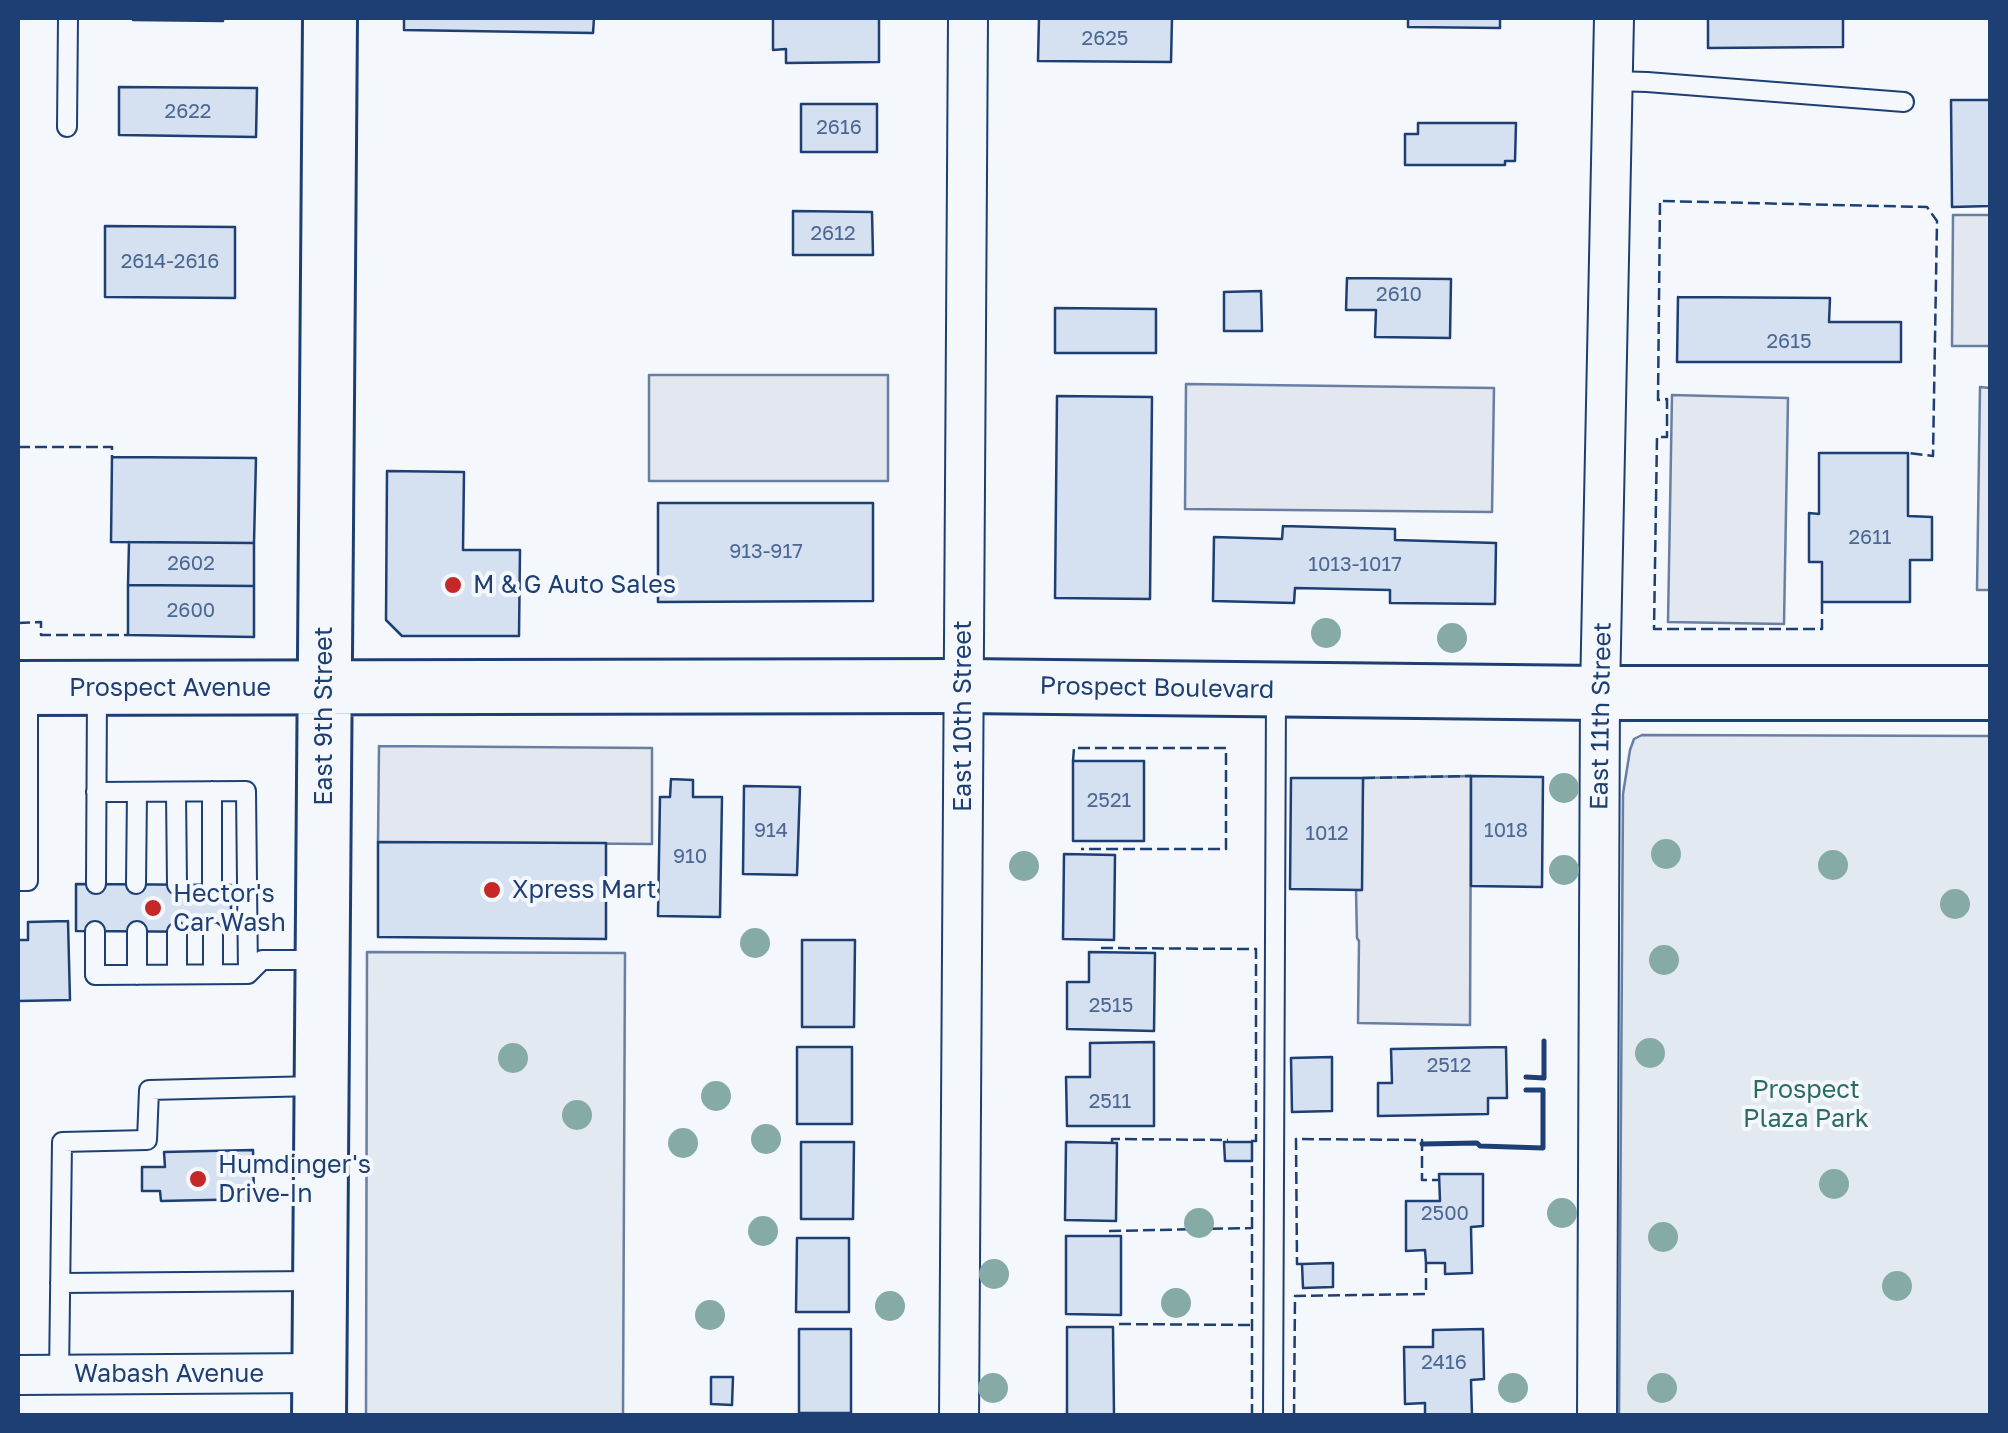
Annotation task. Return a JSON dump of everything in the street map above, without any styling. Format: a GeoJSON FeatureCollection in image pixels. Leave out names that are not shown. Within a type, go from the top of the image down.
{"type":"FeatureCollection","features":[{"type":"Feature","properties":{"kind":"main road","name":"East 9th Street"},"geometry":{"type":"LineString","coordinates":[[319,1394],[330,18]]}},
{"type":"Feature","properties":{"kind":"main road","name":"Prospect Boulevard"},"geometry":{"type":"LineString","coordinates":[[324,688],[963,686],[1990,693]]}},
{"type":"Feature","properties":{"kind":"main road","name":"Prospect Avenue"},"geometry":{"type":"LineString","coordinates":[[23,688],[324,688]]}},
{"type":"Feature","properties":{"kind":"street","name":"East 10th Street"},"geometry":{"type":"LineString","coordinates":[[960,1416],[968,18]]}},
{"type":"Feature","properties":{"kind":"street","name":"East 11th Street"},"geometry":{"type":"LineString","coordinates":[[1597,1416],[1600,693],[1614,18]]}},
{"type":"Feature","properties":{"kind":"street","name":"Wabash Avenue"},"geometry":{"type":"LineString","coordinates":[[18,1375],[319,1394]]}},
{"type":"Feature","properties":{"kind":"lane"},"geometry":{"type":"LineString","coordinates":[[67,127],[68,18]]}},
{"type":"Feature","properties":{"kind":"lane"},"geometry":{"type":"LineString","coordinates":[[1613,81],[1904,102]]}},
{"type":"Feature","properties":{"kind":"lane"},"geometry":{"type":"LineString","coordinates":[[18,881],[28,880],[23,688]]}},
{"type":"Feature","properties":{"kind":"lane"},"geometry":{"type":"LineString","coordinates":[[96,884],[97,688]]}},
{"type":"Feature","properties":{"kind":"lane"},"geometry":{"type":"LineString","coordinates":[[1273,1416],[1276,690]]}},
{"type":"Feature","properties":{"kind":"lane"},"geometry":{"type":"LineString","coordinates":[[212,791],[212,884]]}},
{"type":"Feature","properties":{"kind":"lane"},"geometry":{"type":"LineString","coordinates":[[96,792],[246,791],[248,974]]}},
{"type":"Feature","properties":{"kind":"lane"},"geometry":{"type":"LineString","coordinates":[[136,884],[137,792]]}},
{"type":"Feature","properties":{"kind":"lane"},"geometry":{"type":"LineString","coordinates":[[176,792],[177,885]]}},
{"type":"Feature","properties":{"kind":"lane"},"geometry":{"type":"LineString","coordinates":[[95,931],[95,974],[248,974],[262,960],[322,960]]}},
{"type":"Feature","properties":{"kind":"lane"},"geometry":{"type":"LineString","coordinates":[[137,932],[137,975]]}},
{"type":"Feature","properties":{"kind":"lane"},"geometry":{"type":"LineString","coordinates":[[177,932],[177,974]]}},
{"type":"Feature","properties":{"kind":"lane"},"geometry":{"type":"LineString","coordinates":[[212,932],[213,974]]}},
{"type":"Feature","properties":{"kind":"lane"},"geometry":{"type":"LineString","coordinates":[[59,1375],[62,1142],[147,1140],[149,1090],[321,1086]]}},
{"type":"Feature","properties":{"kind":"lane"},"geometry":{"type":"LineString","coordinates":[[60,1283],[320,1281]]}},
{"type":"Feature","properties":{"kind":"green space","name":"Prospect Plaza Park"},"geometry":{"type":"Polygon","coordinates":[[[1642,735],[1990,736],[1990,1415],[1619,1415],[1623,794],[1630,750],[1634,739],[1642,735]]]}},
{"type":"Feature","properties":{"kind":"green space"},"geometry":{"type":"Polygon","coordinates":[[[367,952],[625,953],[623,1415],[366,1415],[367,952]]]}},
{"type":"Feature","properties":{"kind":"shaded area"},"geometry":{"type":"Polygon","coordinates":[[[1953,215],[1990,215],[1990,346],[1952,346],[1953,215]]]}},
{"type":"Feature","properties":{"kind":"shaded area"},"geometry":{"type":"Polygon","coordinates":[[[649,375],[888,375],[888,481],[649,481],[649,375]]]}},
{"type":"Feature","properties":{"kind":"shaded area"},"geometry":{"type":"Polygon","coordinates":[[[1186,384],[1494,388],[1492,512],[1185,509],[1186,384]]]}},
{"type":"Feature","properties":{"kind":"shaded area"},"geometry":{"type":"Polygon","coordinates":[[[1980,387],[1990,388],[1990,590],[1977,590],[1980,387]]]}},
{"type":"Feature","properties":{"kind":"shaded area"},"geometry":{"type":"Polygon","coordinates":[[[1672,395],[1788,398],[1784,624],[1668,622],[1672,395]]]}},
{"type":"Feature","properties":{"kind":"shaded area"},"geometry":{"type":"Polygon","coordinates":[[[379,746],[652,748],[652,844],[378,842],[379,746]]]}},
{"type":"Feature","properties":{"kind":"shaded area"},"geometry":{"type":"Polygon","coordinates":[[[1471,776],[1470,1025],[1358,1023],[1356,890],[1361,890],[1363,778],[1471,776]]]}},
{"type":"Feature","properties":{"kind":"building"},"geometry":{"type":"Polygon","coordinates":[[[223,18],[223,21],[133,20],[223,18]]]}},
{"type":"Feature","properties":{"kind":"building"},"geometry":{"type":"Polygon","coordinates":[[[404,18],[594,18],[593,33],[404,30],[404,18]]]}},
{"type":"Feature","properties":{"kind":"building"},"geometry":{"type":"Polygon","coordinates":[[[773,18],[879,18],[879,62],[786,63],[786,49],[773,50],[773,18]]]}},
{"type":"Feature","properties":{"kind":"building"},"geometry":{"type":"Polygon","coordinates":[[[1039,18],[1172,18],[1171,62],[1038,61],[1039,18]]]}},
{"type":"Feature","properties":{"kind":"building"},"geometry":{"type":"Polygon","coordinates":[[[1408,18],[1500,18],[1500,28],[1408,27],[1408,18]]]}},
{"type":"Feature","properties":{"kind":"building"},"geometry":{"type":"Polygon","coordinates":[[[1708,18],[1843,18],[1843,47],[1708,48],[1708,18]]]}},
{"type":"Feature","properties":{"kind":"building"},"geometry":{"type":"Polygon","coordinates":[[[119,87],[257,88],[256,137],[119,135],[119,87]]]}},
{"type":"Feature","properties":{"kind":"building"},"geometry":{"type":"Polygon","coordinates":[[[1951,100],[1990,100],[1990,206],[1952,207],[1951,100]]]}},
{"type":"Feature","properties":{"kind":"building"},"geometry":{"type":"Polygon","coordinates":[[[801,104],[877,104],[877,152],[801,152],[801,104]]]}},
{"type":"Feature","properties":{"kind":"building"},"geometry":{"type":"Polygon","coordinates":[[[1418,123],[1516,123],[1515,161],[1505,161],[1505,165],[1405,165],[1405,134],[1418,134],[1418,123]]]}},
{"type":"Feature","properties":{"kind":"building"},"geometry":{"type":"Polygon","coordinates":[[[793,211],[872,212],[873,255],[793,255],[793,211]]]}},
{"type":"Feature","properties":{"kind":"building"},"geometry":{"type":"Polygon","coordinates":[[[105,226],[235,227],[235,298],[105,297],[105,226]]]}},
{"type":"Feature","properties":{"kind":"building"},"geometry":{"type":"Polygon","coordinates":[[[1347,278],[1451,279],[1450,338],[1375,337],[1376,310],[1346,310],[1347,278]]]}},
{"type":"Feature","properties":{"kind":"building"},"geometry":{"type":"Polygon","coordinates":[[[1261,291],[1262,331],[1224,331],[1224,292],[1261,291]]]}},
{"type":"Feature","properties":{"kind":"building"},"geometry":{"type":"Polygon","coordinates":[[[1678,297],[1830,298],[1829,322],[1901,322],[1901,362],[1677,362],[1678,297]]]}},
{"type":"Feature","properties":{"kind":"building"},"geometry":{"type":"Polygon","coordinates":[[[1055,308],[1156,309],[1156,353],[1055,353],[1055,308]]]}},
{"type":"Feature","properties":{"kind":"building"},"geometry":{"type":"Polygon","coordinates":[[[1057,396],[1152,397],[1150,599],[1055,598],[1057,396]]]}},
{"type":"Feature","properties":{"kind":"building"},"geometry":{"type":"Polygon","coordinates":[[[1819,453],[1908,453],[1908,516],[1932,517],[1932,560],[1910,560],[1910,602],[1822,602],[1822,562],[1809,562],[1809,513],[1819,514],[1819,453]]]}},
{"type":"Feature","properties":{"kind":"building"},"geometry":{"type":"Polygon","coordinates":[[[112,457],[256,458],[254,543],[111,542],[112,457]]]}},
{"type":"Feature","properties":{"kind":"building","name":"M & G Auto Sales"},"geometry":{"type":"Polygon","coordinates":[[[387,471],[464,472],[463,550],[520,550],[519,636],[402,636],[386,620],[387,471]]]}},
{"type":"Feature","properties":{"kind":"building"},"geometry":{"type":"Polygon","coordinates":[[[658,503],[873,503],[873,601],[658,602],[658,503]]]}},
{"type":"Feature","properties":{"kind":"building"},"geometry":{"type":"Polygon","coordinates":[[[1283,526],[1395,529],[1395,540],[1496,543],[1495,604],[1390,603],[1390,590],[1295,588],[1294,603],[1213,601],[1214,537],[1282,539],[1283,526]]]}},
{"type":"Feature","properties":{"kind":"building"},"geometry":{"type":"Polygon","coordinates":[[[129,542],[254,543],[254,586],[128,585],[129,542]]]}},
{"type":"Feature","properties":{"kind":"building"},"geometry":{"type":"Polygon","coordinates":[[[128,585],[254,586],[254,637],[128,635],[128,585]]]}},
{"type":"Feature","properties":{"kind":"building"},"geometry":{"type":"Polygon","coordinates":[[[1073,761],[1144,761],[1144,841],[1073,841],[1073,761]]]}},
{"type":"Feature","properties":{"kind":"building"},"geometry":{"type":"Polygon","coordinates":[[[1471,776],[1543,777],[1542,887],[1471,886],[1471,776]]]}},
{"type":"Feature","properties":{"kind":"building"},"geometry":{"type":"Polygon","coordinates":[[[1291,778],[1363,778],[1362,890],[1290,889],[1291,778]]]}},
{"type":"Feature","properties":{"kind":"building"},"geometry":{"type":"Polygon","coordinates":[[[671,779],[693,780],[693,797],[722,797],[720,917],[658,916],[660,797],[670,797],[671,779]]]}},
{"type":"Feature","properties":{"kind":"building"},"geometry":{"type":"Polygon","coordinates":[[[744,786],[800,787],[797,875],[743,874],[744,786]]]}},
{"type":"Feature","properties":{"kind":"building","name":"Xpress Mart"},"geometry":{"type":"Polygon","coordinates":[[[378,842],[606,843],[606,939],[378,937],[378,842]]]}},
{"type":"Feature","properties":{"kind":"building"},"geometry":{"type":"Polygon","coordinates":[[[1064,854],[1115,855],[1114,940],[1063,939],[1064,854]]]}},
{"type":"Feature","properties":{"kind":"building","name":"Hector's Car Wash"},"geometry":{"type":"Polygon","coordinates":[[[76,884],[231,885],[231,932],[76,931],[76,884]]]}},
{"type":"Feature","properties":{"kind":"building"},"geometry":{"type":"Polygon","coordinates":[[[68,921],[70,1000],[18,1001],[18,940],[28,940],[28,922],[68,921]]]}},
{"type":"Feature","properties":{"kind":"building"},"geometry":{"type":"Polygon","coordinates":[[[802,940],[855,940],[854,1027],[802,1027],[802,940]]]}},
{"type":"Feature","properties":{"kind":"building"},"geometry":{"type":"Polygon","coordinates":[[[1089,952],[1155,953],[1154,1031],[1067,1029],[1067,982],[1089,982],[1089,952]]]}},
{"type":"Feature","properties":{"kind":"building"},"geometry":{"type":"Polygon","coordinates":[[[1154,1042],[1154,1126],[1067,1126],[1066,1077],[1090,1077],[1090,1043],[1154,1042]]]}},
{"type":"Feature","properties":{"kind":"building"},"geometry":{"type":"Polygon","coordinates":[[[797,1047],[852,1047],[852,1124],[797,1124],[797,1047]]]}},
{"type":"Feature","properties":{"kind":"building"},"geometry":{"type":"Polygon","coordinates":[[[1506,1047],[1507,1098],[1488,1098],[1488,1114],[1378,1116],[1378,1083],[1392,1083],[1391,1049],[1506,1047]]]}},
{"type":"Feature","properties":{"kind":"building"},"geometry":{"type":"Polygon","coordinates":[[[1332,1057],[1332,1111],[1292,1112],[1291,1058],[1332,1057]]]}},
{"type":"Feature","properties":{"kind":"building"},"geometry":{"type":"Polygon","coordinates":[[[801,1142],[854,1142],[853,1219],[801,1219],[801,1142]]]}},
{"type":"Feature","properties":{"kind":"building"},"geometry":{"type":"Polygon","coordinates":[[[1066,1142],[1117,1143],[1116,1221],[1065,1220],[1066,1142]]]}},
{"type":"Feature","properties":{"kind":"building"},"geometry":{"type":"Polygon","coordinates":[[[1224,1142],[1252,1142],[1252,1161],[1225,1161],[1224,1142]]]}},
{"type":"Feature","properties":{"kind":"building","name":"Humdinger's Drive-In"},"geometry":{"type":"Polygon","coordinates":[[[253,1150],[254,1199],[161,1201],[160,1191],[142,1191],[142,1167],[165,1167],[164,1152],[253,1150]]]}},
{"type":"Feature","properties":{"kind":"building"},"geometry":{"type":"Polygon","coordinates":[[[1439,1174],[1483,1174],[1483,1226],[1471,1227],[1472,1273],[1445,1274],[1445,1263],[1426,1263],[1425,1250],[1406,1251],[1406,1201],[1440,1201],[1439,1174]]]}},
{"type":"Feature","properties":{"kind":"building"},"geometry":{"type":"Polygon","coordinates":[[[1066,1236],[1121,1236],[1121,1315],[1066,1314],[1066,1236]]]}},
{"type":"Feature","properties":{"kind":"building"},"geometry":{"type":"Polygon","coordinates":[[[797,1238],[849,1238],[849,1312],[796,1312],[797,1238]]]}},
{"type":"Feature","properties":{"kind":"building"},"geometry":{"type":"Polygon","coordinates":[[[1333,1263],[1333,1287],[1303,1288],[1302,1264],[1333,1263]]]}},
{"type":"Feature","properties":{"kind":"building"},"geometry":{"type":"Polygon","coordinates":[[[1067,1327],[1113,1327],[1114,1415],[1067,1415],[1067,1327]]]}},
{"type":"Feature","properties":{"kind":"building"},"geometry":{"type":"Polygon","coordinates":[[[799,1329],[851,1329],[851,1413],[799,1413],[799,1329]]]}},
{"type":"Feature","properties":{"kind":"building"},"geometry":{"type":"Polygon","coordinates":[[[1483,1329],[1484,1379],[1471,1380],[1472,1416],[1425,1415],[1425,1403],[1405,1404],[1404,1347],[1433,1347],[1433,1330],[1483,1329]]]}},
{"type":"Feature","properties":{"kind":"building"},"geometry":{"type":"Polygon","coordinates":[[[711,1377],[733,1377],[732,1405],[711,1404],[711,1377]]]}},
{"type":"Feature","properties":{"kind":"fence"},"geometry":{"type":"LineString","coordinates":[[1822,602],[1822,629],[1654,629],[1657,437],[1667,437],[1667,399],[1658,400],[1660,201],[1927,207],[1937,221],[1933,456],[1908,453]]}},
{"type":"Feature","properties":{"kind":"fence"},"geometry":{"type":"LineString","coordinates":[[18,447],[112,447],[112,457]]}},
{"type":"Feature","properties":{"kind":"fence"},"geometry":{"type":"LineString","coordinates":[[18,623],[41,622],[41,635],[128,635]]}},
{"type":"Feature","properties":{"kind":"fence"},"geometry":{"type":"LineString","coordinates":[[1073,761],[1074,748],[1226,748],[1226,849],[1081,849]]}},
{"type":"Feature","properties":{"kind":"fence"},"geometry":{"type":"LineString","coordinates":[[1363,778],[1471,776]]}},
{"type":"Feature","properties":{"kind":"fence"},"geometry":{"type":"LineString","coordinates":[[1101,948],[1256,949],[1256,1141],[1248,1141]]}},
{"type":"Feature","properties":{"kind":"fence"},"geometry":{"type":"LineString","coordinates":[[1112,1143],[1112,1139],[1228,1140]]}},
{"type":"Feature","properties":{"kind":"fence"},"geometry":{"type":"LineString","coordinates":[[1302,1264],[1297,1264],[1296,1139],[1422,1140],[1422,1180],[1439,1180]]}},
{"type":"Feature","properties":{"kind":"fence"},"geometry":{"type":"LineString","coordinates":[[1252,1161],[1252,1416]]}},
{"type":"Feature","properties":{"kind":"fence"},"geometry":{"type":"LineString","coordinates":[[1109,1231],[1252,1228]]}},
{"type":"Feature","properties":{"kind":"fence"},"geometry":{"type":"LineString","coordinates":[[1294,1416],[1295,1296],[1426,1294],[1426,1263]]}},
{"type":"Feature","properties":{"kind":"fence"},"geometry":{"type":"LineString","coordinates":[[1119,1324],[1251,1325]]}},
{"type":"Feature","properties":{"kind":"wall"},"geometry":{"type":"LineString","coordinates":[[1526,1077],[1544,1078],[1544,1041]]}},
{"type":"Feature","properties":{"kind":"wall"},"geometry":{"type":"LineString","coordinates":[[1422,1144],[1543,1148],[1543,1090],[1526,1090]]}},
{"type":"Feature","properties":{"kind":"place","name":"M & G Auto Sales"},"geometry":{"type":"Point","coordinates":[453,585]}},
{"type":"Feature","properties":{"kind":"place","name":"Xpress Mart"},"geometry":{"type":"Point","coordinates":[492,890]}},
{"type":"Feature","properties":{"kind":"place","name":"Hector's Car Wash"},"geometry":{"type":"Point","coordinates":[153,908]}},
{"type":"Feature","properties":{"kind":"place","name":"Humdinger's Drive-In"},"geometry":{"type":"Point","coordinates":[198,1179]}}]}
